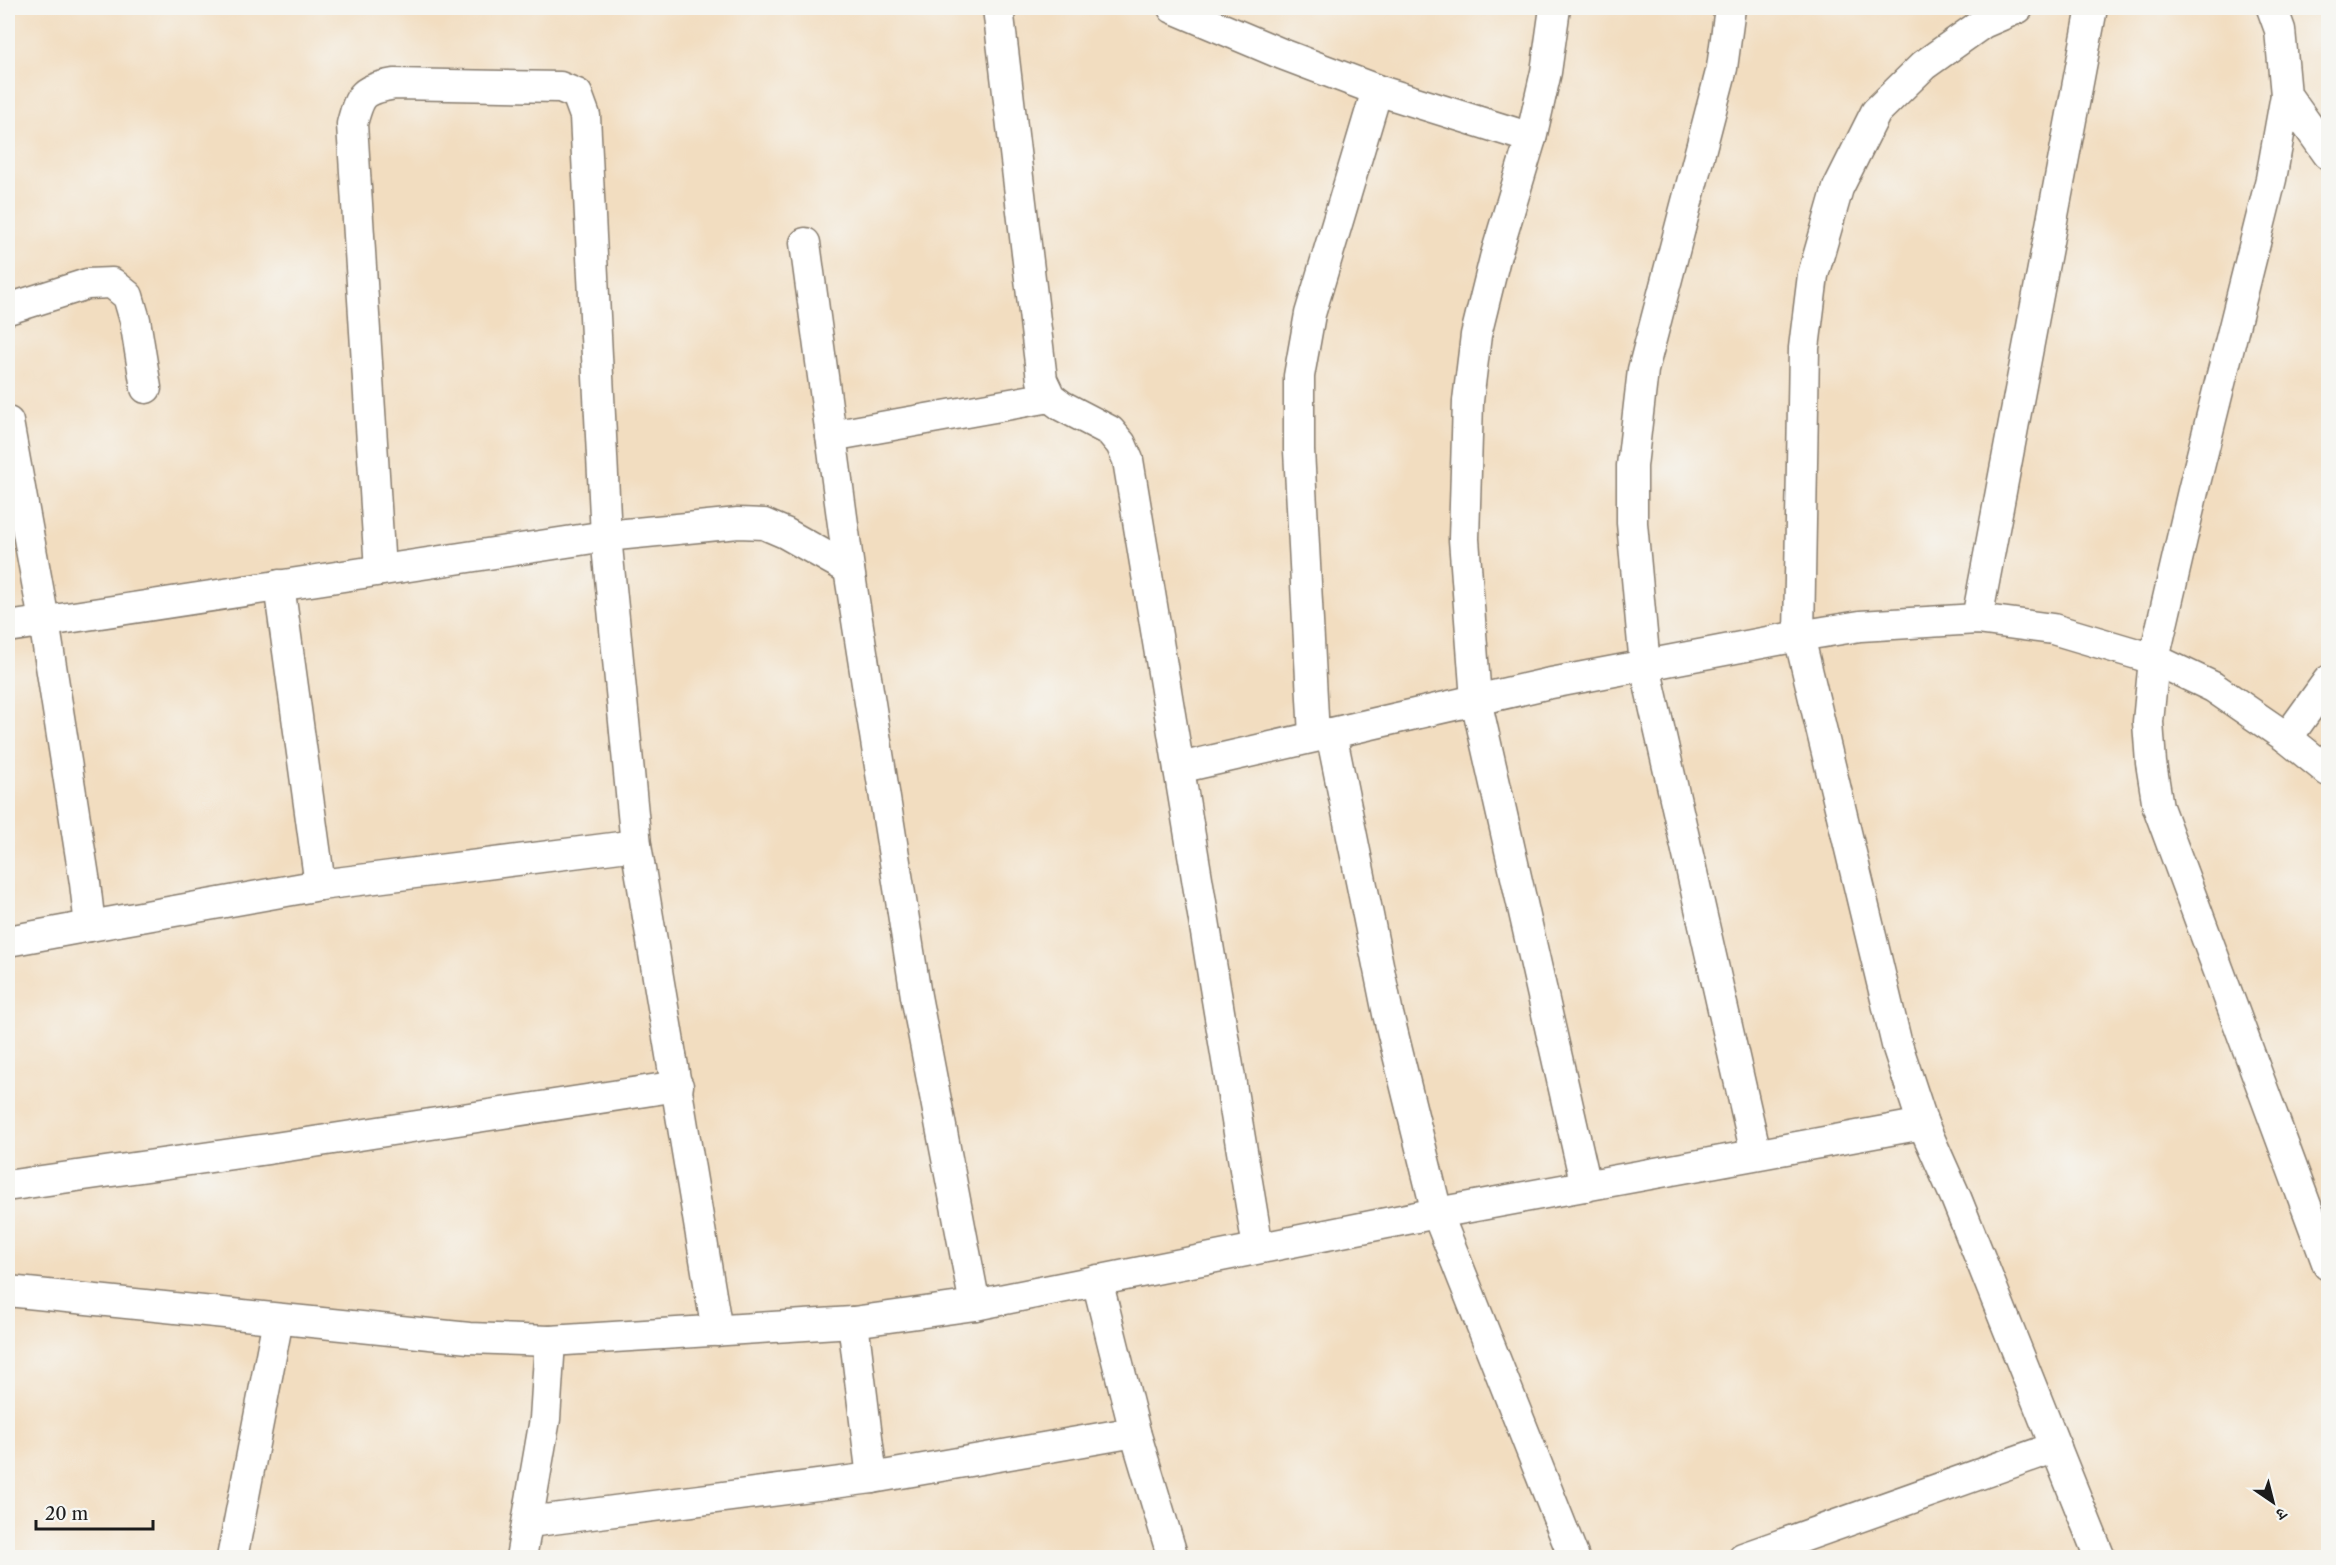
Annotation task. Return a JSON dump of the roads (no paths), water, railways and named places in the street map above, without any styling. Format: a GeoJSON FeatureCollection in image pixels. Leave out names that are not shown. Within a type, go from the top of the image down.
{"type":"FeatureCollection","features":[{"type":"Feature","properties":{"kind":"street"},"geometry":{"type":"LineString","coordinates":[[998,8],[1041,380],[1050,397],[1074,413],[1110,431],[1121,444],[1128,460],[1258,1248]]}},
{"type":"Feature","properties":{"kind":"street"},"geometry":{"type":"LineString","coordinates":[[1173,8],[1282,54],[1377,90],[1531,138]]}},
{"type":"Feature","properties":{"kind":"street"},"geometry":{"type":"LineString","coordinates":[[1555,8],[1546,72],[1531,138],[1489,280],[1476,335],[1467,400],[1464,539],[1476,700],[1586,1185]]}},
{"type":"Feature","properties":{"kind":"street"},"geometry":{"type":"LineString","coordinates":[[1730,8],[1722,68],[1643,370],[1635,422],[1632,524],[1645,666],[1756,1154]]}},
{"type":"Feature","properties":{"kind":"street"},"geometry":{"type":"LineString","coordinates":[[2018,8],[1983,23],[1924,65],[1876,112],[1838,188],[1813,275],[1803,348],[1799,636],[1897,1045],[1923,1124],[1956,1198],[2100,1557]]}},
{"type":"Feature","properties":{"kind":"street"},"geometry":{"type":"LineString","coordinates":[[1977,619],[2092,8]]}},
{"type":"Feature","properties":{"kind":"street"},"geometry":{"type":"LineString","coordinates":[[2272,8],[2280,30],[2286,95],[2271,180],[2154,659],[2148,722],[2151,763],[2158,807],[2328,1265]]}},
{"type":"Feature","properties":{"kind":"street"},"geometry":{"type":"LineString","coordinates":[[380,570],[352,124],[358,100],[372,88],[394,84],[560,87],[577,94],[585,116],[606,536],[636,845],[678,1086],[717,1331]]}},
{"type":"Feature","properties":{"kind":"street"},"geometry":{"type":"LineString","coordinates":[[1377,90],[1310,314],[1299,376],[1299,450],[1323,734],[1437,1213],[1574,1557]]}},
{"type":"Feature","properties":{"kind":"street"},"geometry":{"type":"LineString","coordinates":[[2286,95],[2328,154]]}},
{"type":"Feature","properties":{"kind":"street"},"geometry":{"type":"LineString","coordinates":[[805,243],[849,569],[916,996],[975,1305]]}},
{"type":"Feature","properties":{"kind":"street"},"geometry":{"type":"LineString","coordinates":[[8,309],[87,284],[111,283],[128,296],[135,320],[146,388]]}},
{"type":"Feature","properties":{"kind":"street"},"geometry":{"type":"LineString","coordinates":[[831,436],[1050,397]]}},
{"type":"Feature","properties":{"kind":"street"},"geometry":{"type":"LineString","coordinates":[[8,422],[44,621],[90,926]]}},
{"type":"Feature","properties":{"kind":"street"},"geometry":{"type":"LineString","coordinates":[[8,627],[606,536],[738,523],[764,524],[785,533],[849,569]]}},
{"type":"Feature","properties":{"kind":"street"},"geometry":{"type":"LineString","coordinates":[[279,585],[320,885]]}},
{"type":"Feature","properties":{"kind":"street"},"geometry":{"type":"LineString","coordinates":[[1179,768],[1476,700],[1799,636],[1860,626],[1977,619],[2053,629],[2154,659],[2213,687],[2287,738],[2328,771]]}},
{"type":"Feature","properties":{"kind":"street"},"geometry":{"type":"LineString","coordinates":[[2287,738],[2328,681]]}},
{"type":"Feature","properties":{"kind":"street"},"geometry":{"type":"LineString","coordinates":[[8,940],[320,885],[636,845]]}},
{"type":"Feature","properties":{"kind":"street"},"geometry":{"type":"LineString","coordinates":[[13,1185],[268,1149],[678,1086]]}},
{"type":"Feature","properties":{"kind":"street"},"geometry":{"type":"LineString","coordinates":[[8,1291],[469,1338],[550,1341],[853,1322],[975,1305],[1437,1213],[1923,1124]]}},
{"type":"Feature","properties":{"kind":"street"},"geometry":{"type":"LineString","coordinates":[[1097,1280],[1135,1432],[1173,1557]]}},
{"type":"Feature","properties":{"kind":"street"},"geometry":{"type":"LineString","coordinates":[[232,1557],[278,1319]]}},
{"type":"Feature","properties":{"kind":"street"},"geometry":{"type":"LineString","coordinates":[[853,1322],[872,1478]]}},
{"type":"Feature","properties":{"kind":"street"},"geometry":{"type":"LineString","coordinates":[[521,1557],[529,1522],[545,1419],[550,1341]]}},
{"type":"Feature","properties":{"kind":"street"},"geometry":{"type":"LineString","coordinates":[[529,1522],[872,1478],[1135,1432]]}},
{"type":"Feature","properties":{"kind":"street"},"geometry":{"type":"LineString","coordinates":[[1743,1557],[2056,1447]]}}]}
